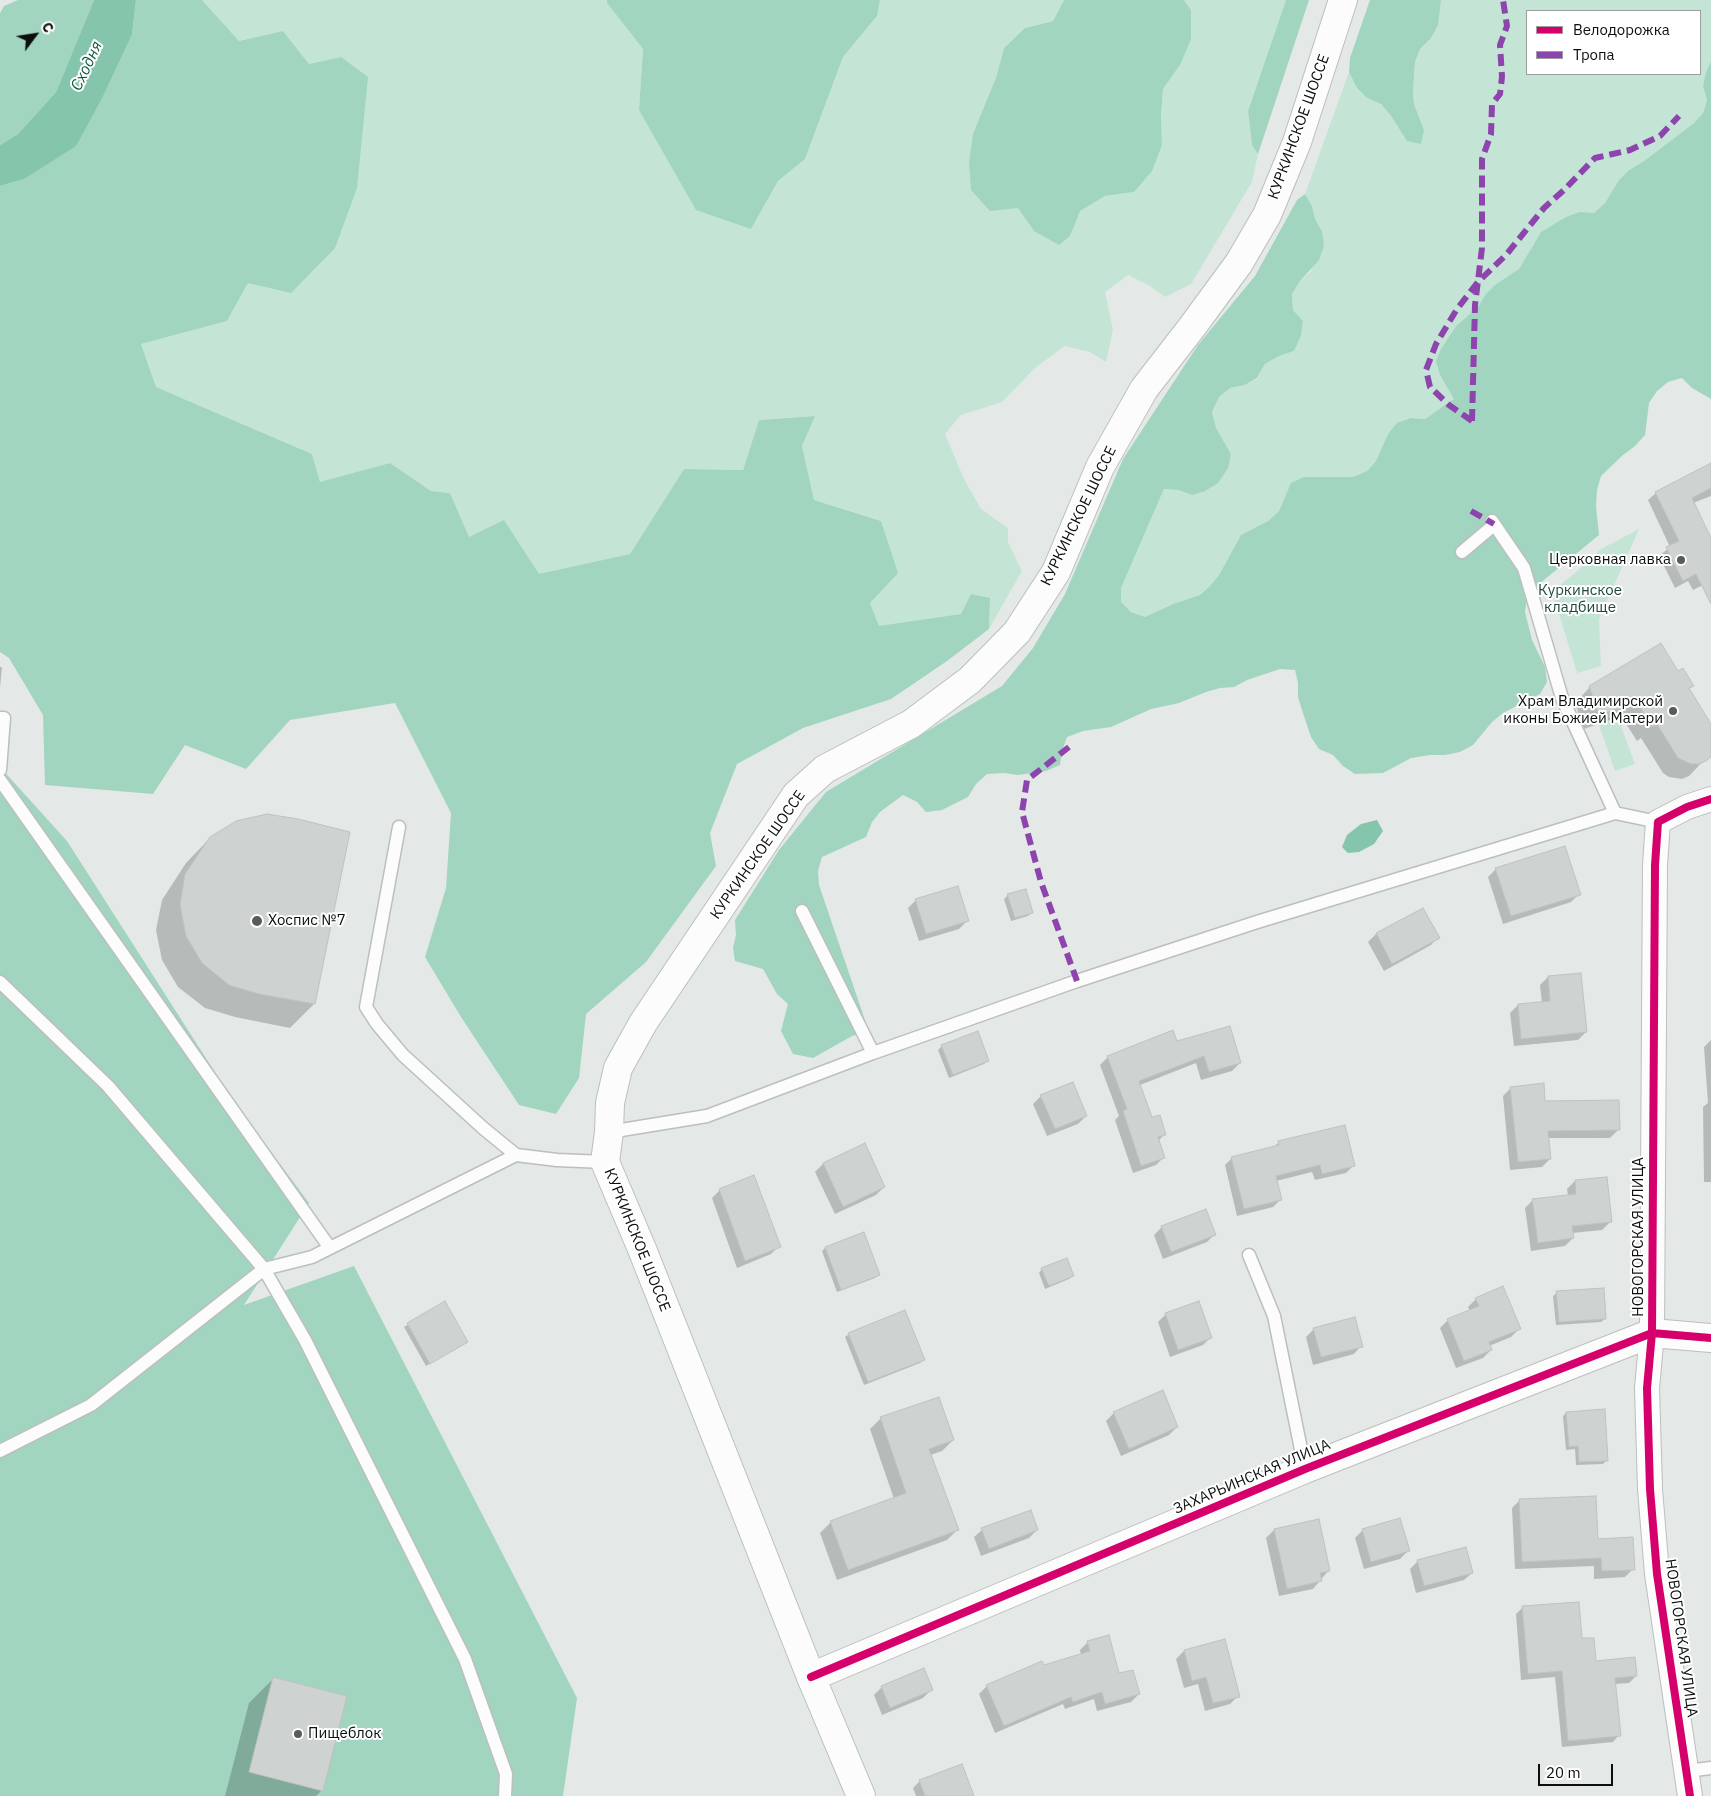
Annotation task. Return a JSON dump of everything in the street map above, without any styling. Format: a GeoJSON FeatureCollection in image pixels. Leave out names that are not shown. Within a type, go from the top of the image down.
{"type":"FeatureCollection","features":[{"type":"Feature","properties":{"kind":"main road","name":"КУРКИНСКОЕ ШОССЕ"},"geometry":{"type":"LineString","coordinates":[[861,1796],[811,1677],[642,1248],[605,1162],[610,1103],[618,1068],[639,1030],[796,796],[825,769],[911,724],[970,680],[1017,632],[1056,572],[1100,467],[1144,389],[1239,263],[1268,215],[1297,142],[1343,0]]}},
{"type":"Feature","properties":{"kind":"main road","name":"ЗАХАРЬИНСКАЯ УЛИЦА"},"geometry":{"type":"LineString","coordinates":[[811,1677],[1305,1469],[1652,1332],[1711,1338]]}},
{"type":"Feature","properties":{"kind":"street"},"geometry":{"type":"LineString","coordinates":[[1658,822],[1688,807],[1711,799]]}},
{"type":"Feature","properties":{"kind":"street","name":"НОВОГОРСКАЯ УЛИЦА"},"geometry":{"type":"LineString","coordinates":[[1658,822],[1655,865],[1652,1332],[1647,1388],[1650,1489],[1657,1574],[1690,1796]]}},
{"type":"Feature","properties":{"kind":"lane"},"geometry":{"type":"LineString","coordinates":[[1462,552],[1493,523],[1524,568],[1562,698],[1615,813]]}},
{"type":"Feature","properties":{"kind":"lane"},"geometry":{"type":"LineString","coordinates":[[0,718],[4,718],[0,770]]}},
{"type":"Feature","properties":{"kind":"lane"},"geometry":{"type":"LineString","coordinates":[[0,780],[330,1248]]}},
{"type":"Feature","properties":{"kind":"lane"},"geometry":{"type":"LineString","coordinates":[[609,1132],[707,1116],[873,1053],[1078,981],[1238,928],[1615,813],[1658,822]]}},
{"type":"Feature","properties":{"kind":"lane"},"geometry":{"type":"LineString","coordinates":[[399,827],[366,1007],[403,1056],[516,1155],[557,1160],[605,1162]]}},
{"type":"Feature","properties":{"kind":"lane"},"geometry":{"type":"LineString","coordinates":[[802,911],[873,1053]]}},
{"type":"Feature","properties":{"kind":"lane"},"geometry":{"type":"LineString","coordinates":[[0,982],[108,1086],[264,1269],[305,1340],[465,1660],[506,1774],[505,1796]]}},
{"type":"Feature","properties":{"kind":"lane"},"geometry":{"type":"LineString","coordinates":[[0,1451],[92,1404],[264,1269],[312,1257],[516,1155]]}},
{"type":"Feature","properties":{"kind":"lane"},"geometry":{"type":"LineString","coordinates":[[1249,1255],[1274,1316],[1305,1469]]}},
{"type":"Feature","properties":{"kind":"lane"},"geometry":{"type":"LineString","coordinates":[[1687,1771],[1711,1768]]}},
{"type":"Feature","properties":{"kind":"green space"},"geometry":{"type":"Polygon","coordinates":[[[202,0],[607,0],[607,3],[643,49],[639,110],[751,229],[778,181],[805,159],[843,57],[877,16],[880,0],[1064,0],[1053,21],[1025,28],[1004,48],[996,78],[1018,207],[1034,231],[1070,236],[1079,211],[1105,196],[1134,192],[1162,145],[1161,116],[1163,89],[1180,65],[1191,10],[1184,0],[1286,0],[1248,111],[1252,145],[1258,154],[1252,182],[1191,284],[1165,297],[1150,286],[1128,275],[1105,292],[1113,330],[1106,362],[1090,352],[1065,346],[1035,368],[1002,402],[961,415],[945,434],[964,479],[981,509],[1008,528],[1008,542],[1022,571],[989,629],[990,598],[961,614],[879,627],[870,603],[881,521],[814,500],[802,446],[814,416],[759,420],[743,470],[684,469],[630,554],[539,575],[504,521],[469,537],[450,493],[431,491],[390,463],[320,483],[312,454],[156,387],[141,344],[227,321],[248,283],[341,57],[309,64],[283,31],[239,41],[202,0]]]}},
{"type":"Feature","properties":{"kind":"green space"},"geometry":{"type":"Polygon","coordinates":[[[1441,0],[1711,0],[1711,61],[1703,86],[1707,100],[1703,113],[1694,123],[1629,170],[1619,180],[1605,203],[1594,213],[1533,244],[1519,269],[1485,295],[1478,307],[1457,325],[1440,375],[1455,399],[1425,419],[1411,418],[1388,434],[1376,461],[1367,471],[1353,477],[1304,477],[1292,483],[1279,511],[1268,521],[1241,535],[1219,575],[1200,595],[1173,604],[1145,617],[1131,612],[1120,602],[1121,588],[1164,489],[1178,490],[1192,495],[1231,454],[1216,428],[1212,412],[1219,396],[1230,388],[1245,385],[1257,379],[1265,364],[1279,356],[1294,351],[1301,336],[1303,321],[1293,310],[1292,294],[1300,281],[1311,271],[1322,231],[1305,194],[1349,72],[1357,88],[1367,98],[1381,104],[1399,129],[1424,130],[1414,104],[1413,91],[1415,62],[1420,49],[1431,38],[1441,0]]]}},
{"type":"Feature","properties":{"kind":"green space","name":"Куркинское кладбище"},"geometry":{"type":"Polygon","coordinates":[[[1639,529],[1599,619],[1601,666],[1577,673],[1552,591],[1601,549],[1639,529]]]}},
{"type":"Feature","properties":{"kind":"green space"},"geometry":{"type":"Polygon","coordinates":[[[1617,715],[1635,764],[1615,771],[1598,722],[1617,715]]]}},
{"type":"Feature","properties":{"kind":"shaded area"},"geometry":{"type":"Polygon","coordinates":[[[18,0],[94,0],[56,92],[18,134],[0,145],[0,13],[4,6],[18,0]]]}},
{"type":"Feature","properties":{"kind":"shaded area"},"geometry":{"type":"Polygon","coordinates":[[[136,0],[202,0],[239,41],[283,31],[309,64],[341,57],[368,77],[357,188],[335,248],[291,293],[248,283],[227,321],[141,344],[156,387],[312,454],[320,482],[390,463],[431,491],[450,493],[469,537],[504,520],[539,574],[630,554],[684,469],[743,470],[759,420],[815,416],[802,446],[814,500],[881,521],[898,573],[870,603],[879,626],[961,614],[971,594],[990,598],[989,629],[947,661],[891,699],[803,728],[737,764],[710,833],[716,866],[646,962],[586,1014],[579,1078],[556,1114],[519,1105],[461,1017],[425,957],[446,888],[451,813],[395,703],[290,720],[246,769],[185,745],[153,794],[45,785],[43,715],[9,658],[0,652],[0,186],[24,179],[132,34],[136,0]]]}},
{"type":"Feature","properties":{"kind":"shaded area"},"geometry":{"type":"Polygon","coordinates":[[[607,0],[880,0],[877,16],[843,57],[805,159],[778,181],[751,229],[696,210],[639,110],[643,49],[607,3],[607,0]]]}},
{"type":"Feature","properties":{"kind":"shaded area"},"geometry":{"type":"Polygon","coordinates":[[[1064,0],[1184,0],[1191,10],[1191,39],[1180,65],[1163,89],[1161,116],[1162,145],[1152,171],[1134,192],[1105,196],[1080,211],[1070,236],[1059,245],[1034,231],[1018,208],[990,211],[971,190],[969,162],[973,134],[996,78],[1004,48],[1025,28],[1053,21],[1064,0]]]}},
{"type":"Feature","properties":{"kind":"shaded area"},"geometry":{"type":"Polygon","coordinates":[[[1286,0],[1309,0],[1258,154],[1252,145],[1248,111],[1286,0]]]}},
{"type":"Feature","properties":{"kind":"shaded area"},"geometry":{"type":"Polygon","coordinates":[[[1370,0],[1441,0],[1438,25],[1431,38],[1420,49],[1415,62],[1413,91],[1414,104],[1424,130],[1421,144],[1407,141],[1381,104],[1367,98],[1357,88],[1349,72],[1350,58],[1370,0]]]}},
{"type":"Feature","properties":{"kind":"shaded area"},"geometry":{"type":"Polygon","coordinates":[[[1711,61],[1711,399],[1692,388],[1682,378],[1668,382],[1657,391],[1649,403],[1645,435],[1601,476],[1597,490],[1596,507],[1599,535],[1539,584],[1527,597],[1525,612],[1532,640],[1545,667],[1547,682],[1540,694],[1503,713],[1492,722],[1473,745],[1460,752],[1411,758],[1383,773],[1355,774],[1343,766],[1333,755],[1319,749],[1311,737],[1298,697],[1298,683],[1295,670],[1280,669],[1247,680],[1234,687],[1220,688],[1179,703],[1151,709],[1111,727],[1083,731],[1067,737],[1060,765],[1046,771],[1018,775],[1004,773],[987,774],[976,784],[968,797],[942,810],[926,812],[917,802],[903,795],[880,812],[872,822],[866,837],[822,857],[818,871],[819,885],[869,1032],[852,1036],[813,1058],[793,1054],[781,1031],[788,1004],[777,994],[763,969],[735,961],[733,948],[736,935],[735,920],[779,850],[826,792],[1002,686],[1033,648],[1065,594],[1123,459],[1198,345],[1255,276],[1297,200],[1305,194],[1322,231],[1324,246],[1319,260],[1300,281],[1292,294],[1293,310],[1303,321],[1301,336],[1294,351],[1279,356],[1265,364],[1257,378],[1245,385],[1230,388],[1219,397],[1212,412],[1216,428],[1231,454],[1228,468],[1218,483],[1205,491],[1192,495],[1178,490],[1164,489],[1121,588],[1121,602],[1131,612],[1145,617],[1173,604],[1200,595],[1219,575],[1241,535],[1268,521],[1279,511],[1291,483],[1304,477],[1353,477],[1367,471],[1376,461],[1388,434],[1397,423],[1411,418],[1425,419],[1454,399],[1440,375],[1436,361],[1441,349],[1457,325],[1478,307],[1485,295],[1495,285],[1519,269],[1541,232],[1566,217],[1580,212],[1594,213],[1605,203],[1619,180],[1629,170],[1694,123],[1703,113],[1707,100],[1703,86],[1711,61]]]}},
{"type":"Feature","properties":{"kind":"shaded area"},"geometry":{"type":"Polygon","coordinates":[[[0,767],[67,841],[234,1102],[309,1203],[244,1305],[354,1266],[577,1698],[563,1796],[0,1796],[0,767]]]}},
{"type":"Feature","properties":{"kind":"water","name":"Сходня"},"geometry":{"type":"Polygon","coordinates":[[[94,0],[136,0],[132,34],[102,98],[76,146],[24,179],[0,186],[0,145],[18,134],[56,92],[94,0]]]}},
{"type":"Feature","properties":{"kind":"water"},"geometry":{"type":"Polygon","coordinates":[[[1377,820],[1383,831],[1374,844],[1359,852],[1348,853],[1342,847],[1347,835],[1361,824],[1377,820]]]}},
{"type":"Feature","properties":{"kind":"building"},"geometry":{"type":"Polygon","coordinates":[[[1711,463],[1711,488],[1692,498],[1711,538],[1711,604],[1696,574],[1683,581],[1666,547],[1679,541],[1655,492],[1711,463]]]}},
{"type":"Feature","properties":{"kind":"building","name":"Храм Владимирской иконы Божией Матери"},"geometry":{"type":"Polygon","coordinates":[[[1661,643],[1678,671],[1683,668],[1694,686],[1689,688],[1711,724],[1711,757],[1699,764],[1691,764],[1678,758],[1657,724],[1652,727],[1637,702],[1599,715],[1589,686],[1661,643]]]}},
{"type":"Feature","properties":{"kind":"building","name":"Хоспис №7"},"geometry":{"type":"Polygon","coordinates":[[[267,814],[298,819],[350,832],[315,1004],[259,994],[229,985],[202,963],[186,936],[180,905],[185,874],[210,837],[236,821],[267,814]]]}},
{"type":"Feature","properties":{"kind":"building"},"geometry":{"type":"Polygon","coordinates":[[[1565,846],[1581,895],[1511,916],[1495,868],[1565,846]]]}},
{"type":"Feature","properties":{"kind":"building"},"geometry":{"type":"Polygon","coordinates":[[[958,886],[969,921],[926,934],[915,899],[958,886]]]}},
{"type":"Feature","properties":{"kind":"building"},"geometry":{"type":"Polygon","coordinates":[[[1026,889],[1033,913],[1015,918],[1007,894],[1026,889]]]}},
{"type":"Feature","properties":{"kind":"building"},"geometry":{"type":"Polygon","coordinates":[[[1423,908],[1440,938],[1392,964],[1376,933],[1423,908]]]}},
{"type":"Feature","properties":{"kind":"building"},"geometry":{"type":"Polygon","coordinates":[[[1581,973],[1587,1032],[1521,1039],[1518,1004],[1550,1001],[1548,976],[1581,973]]]}},
{"type":"Feature","properties":{"kind":"building"},"geometry":{"type":"Polygon","coordinates":[[[1230,1026],[1241,1063],[1209,1072],[1204,1056],[1139,1081],[1152,1117],[1160,1115],[1166,1135],[1158,1137],[1165,1158],[1141,1166],[1123,1111],[1127,1109],[1107,1056],[1173,1030],[1177,1041],[1230,1026]]]}},
{"type":"Feature","properties":{"kind":"building"},"geometry":{"type":"Polygon","coordinates":[[[978,1031],[989,1061],[953,1075],[941,1045],[978,1031]]]}},
{"type":"Feature","properties":{"kind":"building"},"geometry":{"type":"Polygon","coordinates":[[[1073,1082],[1087,1116],[1055,1129],[1040,1095],[1073,1082]]]}},
{"type":"Feature","properties":{"kind":"building"},"geometry":{"type":"Polygon","coordinates":[[[1544,1083],[1545,1101],[1619,1100],[1620,1130],[1548,1131],[1551,1159],[1518,1162],[1510,1087],[1544,1083]]]}},
{"type":"Feature","properties":{"kind":"building"},"geometry":{"type":"Polygon","coordinates":[[[1345,1125],[1355,1166],[1322,1174],[1320,1165],[1276,1176],[1282,1200],[1244,1209],[1231,1157],[1279,1145],[1278,1141],[1345,1125]]]}},
{"type":"Feature","properties":{"kind":"building"},"geometry":{"type":"Polygon","coordinates":[[[865,1143],[885,1187],[843,1207],[823,1163],[865,1143]]]}},
{"type":"Feature","properties":{"kind":"building"},"geometry":{"type":"Polygon","coordinates":[[[754,1175],[781,1247],[745,1261],[719,1189],[754,1175]]]}},
{"type":"Feature","properties":{"kind":"building"},"geometry":{"type":"Polygon","coordinates":[[[1607,1177],[1612,1222],[1572,1226],[1574,1238],[1538,1243],[1532,1199],[1576,1194],[1575,1180],[1607,1177]]]}},
{"type":"Feature","properties":{"kind":"building"},"geometry":{"type":"Polygon","coordinates":[[[1206,1209],[1216,1235],[1171,1252],[1161,1226],[1206,1209]]]}},
{"type":"Feature","properties":{"kind":"building"},"geometry":{"type":"Polygon","coordinates":[[[864,1232],[880,1275],[841,1290],[825,1247],[864,1232]]]}},
{"type":"Feature","properties":{"kind":"building"},"geometry":{"type":"Polygon","coordinates":[[[1067,1258],[1074,1276],[1049,1286],[1041,1268],[1067,1258]]]}},
{"type":"Feature","properties":{"kind":"building"},"geometry":{"type":"Polygon","coordinates":[[[1503,1286],[1521,1329],[1489,1342],[1492,1350],[1464,1361],[1447,1319],[1479,1306],[1475,1298],[1503,1286]]]}},
{"type":"Feature","properties":{"kind":"building"},"geometry":{"type":"Polygon","coordinates":[[[1604,1288],[1606,1319],[1559,1322],[1556,1291],[1604,1288]]]}},
{"type":"Feature","properties":{"kind":"building"},"geometry":{"type":"Polygon","coordinates":[[[445,1301],[468,1342],[430,1364],[407,1323],[445,1301]]]}},
{"type":"Feature","properties":{"kind":"building"},"geometry":{"type":"Polygon","coordinates":[[[1199,1301],[1212,1338],[1178,1350],[1165,1313],[1199,1301]]]}},
{"type":"Feature","properties":{"kind":"building"},"geometry":{"type":"Polygon","coordinates":[[[905,1310],[925,1360],[868,1382],[848,1333],[905,1310]]]}},
{"type":"Feature","properties":{"kind":"building"},"geometry":{"type":"Polygon","coordinates":[[[1355,1317],[1363,1347],[1321,1357],[1313,1328],[1355,1317]]]}},
{"type":"Feature","properties":{"kind":"building"},"geometry":{"type":"Polygon","coordinates":[[[1163,1390],[1178,1427],[1129,1449],[1113,1412],[1163,1390]]]}},
{"type":"Feature","properties":{"kind":"building"},"geometry":{"type":"Polygon","coordinates":[[[939,1397],[954,1440],[929,1449],[959,1530],[848,1570],[830,1521],[906,1493],[880,1417],[939,1397]]]}},
{"type":"Feature","properties":{"kind":"building"},"geometry":{"type":"Polygon","coordinates":[[[1605,1409],[1608,1461],[1579,1462],[1578,1446],[1569,1447],[1566,1412],[1605,1409]]]}},
{"type":"Feature","properties":{"kind":"building"},"geometry":{"type":"Polygon","coordinates":[[[1596,1496],[1598,1539],[1633,1537],[1635,1570],[1602,1571],[1601,1558],[1522,1562],[1519,1499],[1596,1496]]]}},
{"type":"Feature","properties":{"kind":"building"},"geometry":{"type":"Polygon","coordinates":[[[1031,1510],[1038,1530],[989,1549],[981,1528],[1031,1510]]]}},
{"type":"Feature","properties":{"kind":"building"},"geometry":{"type":"Polygon","coordinates":[[[1400,1518],[1410,1551],[1371,1562],[1362,1529],[1400,1518]]]}},
{"type":"Feature","properties":{"kind":"building"},"geometry":{"type":"Polygon","coordinates":[[[1319,1519],[1330,1571],[1320,1573],[1322,1581],[1287,1589],[1274,1529],[1319,1519]]]}},
{"type":"Feature","properties":{"kind":"building"},"geometry":{"type":"Polygon","coordinates":[[[1466,1547],[1473,1573],[1424,1586],[1417,1560],[1466,1547]]]}},
{"type":"Feature","properties":{"kind":"building"},"geometry":{"type":"Polygon","coordinates":[[[1579,1602],[1582,1638],[1594,1638],[1596,1661],[1635,1657],[1637,1676],[1615,1678],[1621,1736],[1568,1741],[1562,1671],[1528,1674],[1522,1606],[1579,1602]]]}},
{"type":"Feature","properties":{"kind":"building"},"geometry":{"type":"Polygon","coordinates":[[[1109,1635],[1119,1673],[1133,1670],[1140,1694],[1105,1704],[1102,1692],[1073,1702],[1071,1697],[1004,1726],[986,1685],[1042,1661],[1044,1665],[1090,1651],[1087,1641],[1109,1635]]]}},
{"type":"Feature","properties":{"kind":"building"},"geometry":{"type":"Polygon","coordinates":[[[1225,1639],[1240,1697],[1213,1703],[1206,1677],[1192,1681],[1184,1650],[1225,1639]]]}},
{"type":"Feature","properties":{"kind":"building"},"geometry":{"type":"Polygon","coordinates":[[[924,1668],[933,1690],[890,1708],[881,1686],[924,1668]]]}},
{"type":"Feature","properties":{"kind":"building","name":"Пищеблок"},"geometry":{"type":"Polygon","coordinates":[[[273,1677],[347,1696],[323,1791],[249,1772],[273,1677]]]}},
{"type":"Feature","properties":{"kind":"building"},"geometry":{"type":"Polygon","coordinates":[[[962,1764],[974,1796],[925,1796],[919,1780],[962,1764]]]}},
{"type":"Feature","properties":{"kind":"marked path"},"geometry":{"type":"LineString","coordinates":[[1472,421],[1475,305],[1482,248],[1482,159],[1491,134],[1492,104],[1500,94],[1502,77],[1500,45],[1507,26],[1503,0]]}},
{"type":"Feature","properties":{"kind":"marked path"},"geometry":{"type":"LineString","coordinates":[[1472,421],[1449,405],[1430,387],[1426,370],[1436,344],[1457,309],[1478,282],[1506,255],[1544,208],[1595,158],[1630,150],[1660,136],[1679,116]]}},
{"type":"Feature","properties":{"kind":"marked path"},"geometry":{"type":"LineString","coordinates":[[1471,511],[1494,524]]}},
{"type":"Feature","properties":{"kind":"marked path"},"geometry":{"type":"LineString","coordinates":[[1069,747],[1027,780],[1022,812],[1041,882],[1077,981]]}},
{"type":"Feature","properties":{"kind":"cycle path"},"geometry":{"type":"LineString","coordinates":[[1690,1796],[1657,1574],[1650,1489],[1647,1388],[1652,1333],[1655,865],[1658,822],[1687,807],[1711,799]]}},
{"type":"Feature","properties":{"kind":"cycle path"},"geometry":{"type":"LineString","coordinates":[[811,1677],[1305,1469],[1652,1333],[1711,1338]]}},
{"type":"Feature","properties":{"kind":"place","name":"Церковная лавка"},"geometry":{"type":"Point","coordinates":[1681,560]}},
{"type":"Feature","properties":{"kind":"place","name":"Храм Владимирской иконы Божией Матери"},"geometry":{"type":"Point","coordinates":[1673,711]}},
{"type":"Feature","properties":{"kind":"place","name":"Хоспис №7"},"geometry":{"type":"Point","coordinates":[257,921]}},
{"type":"Feature","properties":{"kind":"place","name":"Пищеблок"},"geometry":{"type":"Point","coordinates":[298,1734]}}]}
